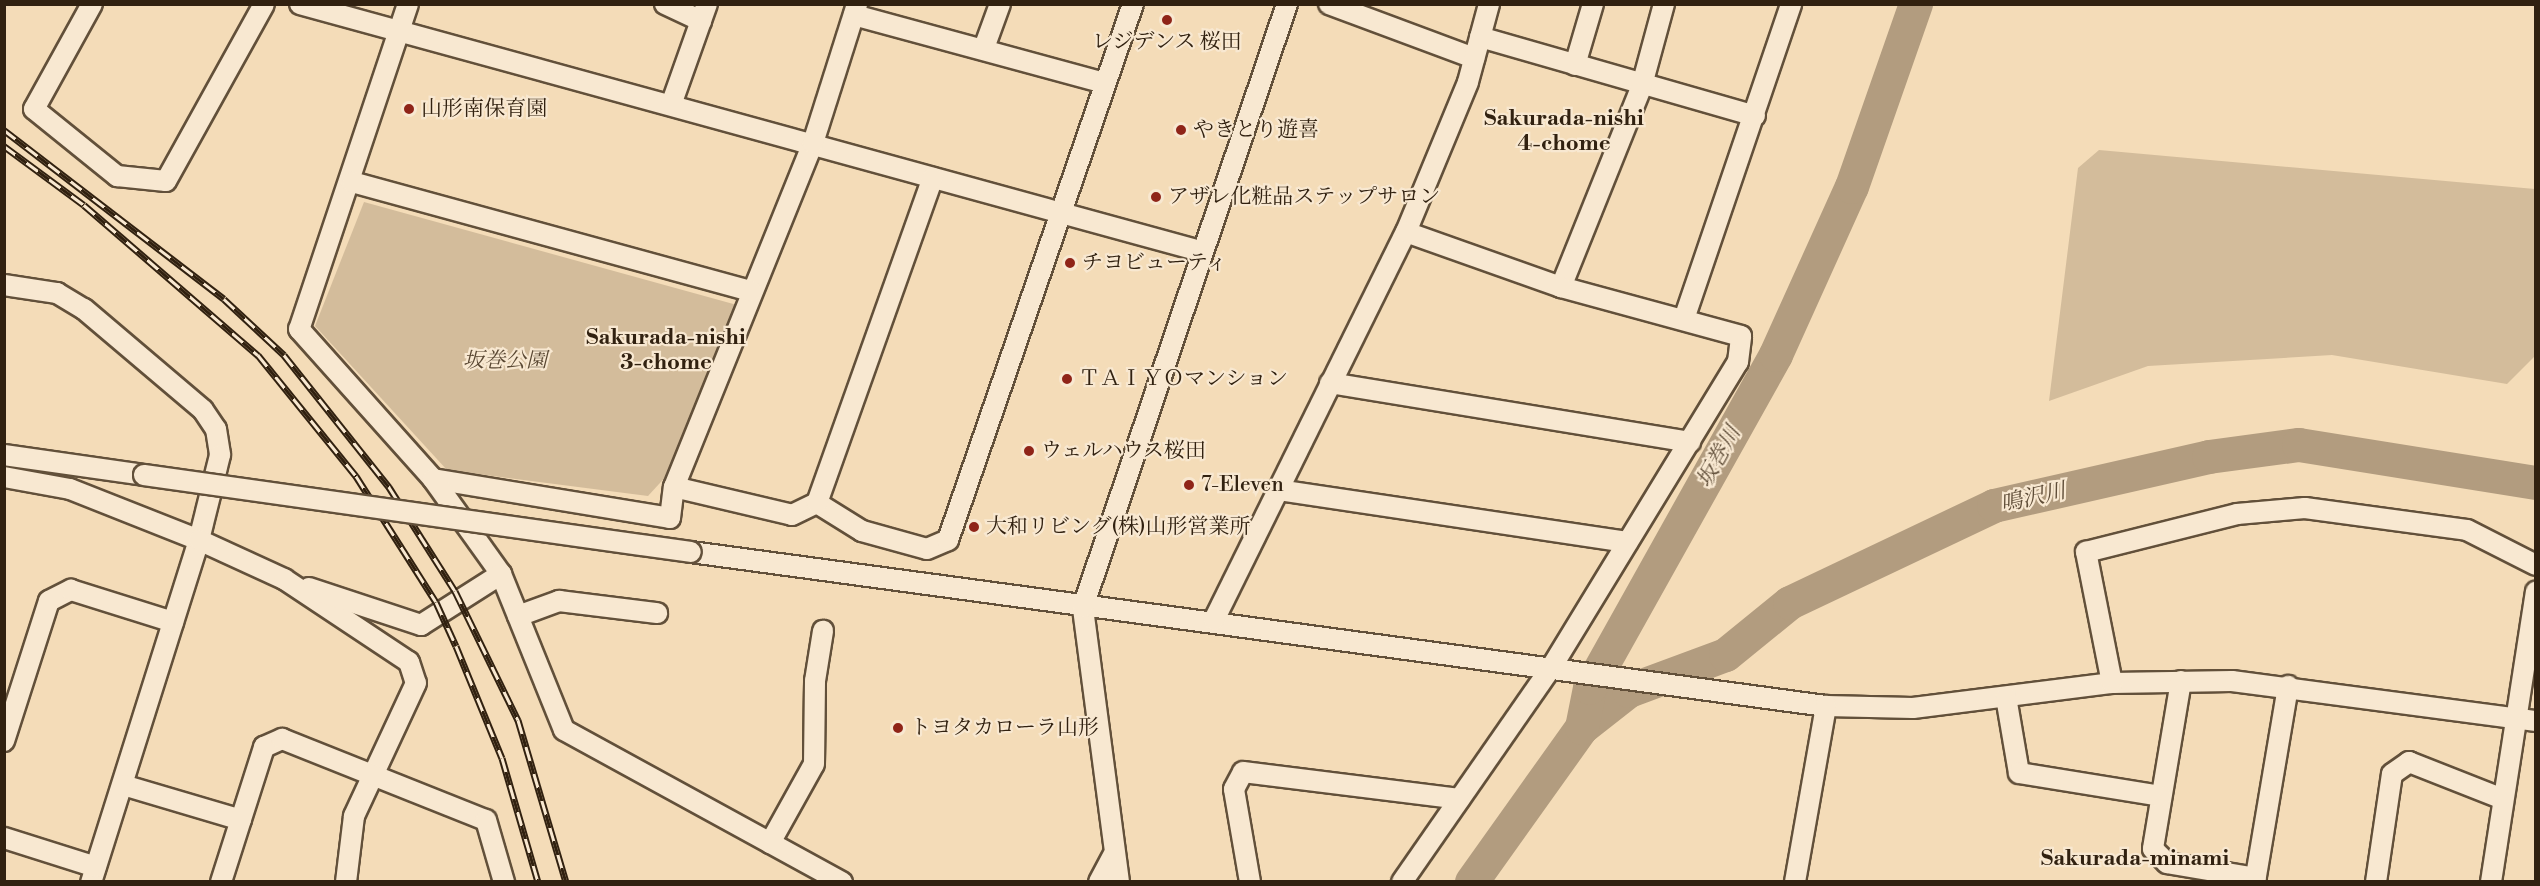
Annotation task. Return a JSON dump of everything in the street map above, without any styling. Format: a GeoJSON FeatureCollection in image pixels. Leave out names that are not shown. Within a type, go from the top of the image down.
{"type":"FeatureCollection","features":[{"type":"Feature","properties":{"kind":"street"},"geometry":{"type":"LineString","coordinates":[[92,4],[34,109],[117,176],[166,181],[264,4]]}},
{"type":"Feature","properties":{"kind":"street"},"geometry":{"type":"LineString","coordinates":[[300,4],[1200,251]]}},
{"type":"Feature","properties":{"kind":"street"},"geometry":{"type":"LineString","coordinates":[[408,4],[402,32],[352,182],[299,329],[433,479],[501,574],[564,730],[842,882]]}},
{"type":"Feature","properties":{"kind":"street"},"geometry":{"type":"LineString","coordinates":[[665,4],[704,13],[671,105]]}},
{"type":"Feature","properties":{"kind":"street"},"geometry":{"type":"LineString","coordinates":[[984,48],[1000,4]]}},
{"type":"Feature","properties":{"kind":"street"},"geometry":{"type":"LineString","coordinates":[[817,503],[862,531],[927,549],[948,540],[1133,4]]}},
{"type":"Feature","properties":{"kind":"street"},"geometry":{"type":"LineString","coordinates":[[1119,882],[1113,856],[1083,607],[1200,251],[1287,4]]}},
{"type":"Feature","properties":{"kind":"street"},"geometry":{"type":"LineString","coordinates":[[1329,4],[1474,58]]}},
{"type":"Feature","properties":{"kind":"street"},"geometry":{"type":"LineString","coordinates":[[1214,620],[1406,232],[1474,58],[1489,4]]}},
{"type":"Feature","properties":{"kind":"street"},"geometry":{"type":"LineString","coordinates":[[1575,65],[1593,4]]}},
{"type":"Feature","properties":{"kind":"street"},"geometry":{"type":"LineString","coordinates":[[1561,287],[1642,85],[1664,4]]}},
{"type":"Feature","properties":{"kind":"street"},"geometry":{"type":"LineString","coordinates":[[1684,320],[1755,116],[1791,4]]}},
{"type":"Feature","properties":{"kind":"street"},"geometry":{"type":"LineString","coordinates":[[433,479],[670,518],[674,487],[813,143],[855,10],[1105,83]]}},
{"type":"Feature","properties":{"kind":"street"},"geometry":{"type":"LineString","coordinates":[[1480,37],[1755,116]]}},
{"type":"Feature","properties":{"kind":"street"},"geometry":{"type":"LineString","coordinates":[[674,487],[792,515],[817,503],[933,178]]}},
{"type":"Feature","properties":{"kind":"street"},"geometry":{"type":"LineString","coordinates":[[352,182],[752,291]]}},
{"type":"Feature","properties":{"kind":"street"},"geometry":{"type":"LineString","coordinates":[[1402,882],[1551,668],[1738,362],[1741,336],[1561,287],[1406,232]]}},
{"type":"Feature","properties":{"kind":"street"},"geometry":{"type":"LineString","coordinates":[[4,285],[57,293],[84,309],[203,410],[216,429],[220,455],[200,540],[93,874],[4,838]]}},
{"type":"Feature","properties":{"kind":"street"},"geometry":{"type":"LineString","coordinates":[[1330,383],[1690,442]]}},
{"type":"Feature","properties":{"kind":"street"},"geometry":{"type":"LineString","coordinates":[[4,455],[1083,607],[1214,620],[1826,706],[1914,708],[2112,683],[2181,681],[2288,686],[2527,719]]}},
{"type":"Feature","properties":{"kind":"street"},"geometry":{"type":"LineString","coordinates":[[4,477],[70,489],[200,540],[284,579],[421,625],[501,574]]}},
{"type":"Feature","properties":{"kind":"street"},"geometry":{"type":"LineString","coordinates":[[1279,490],[1627,542]]}},
{"type":"Feature","properties":{"kind":"street"},"geometry":{"type":"LineString","coordinates":[[2112,683],[2085,552],[2237,514],[2305,508],[2467,530],[2535,565]]}},
{"type":"Feature","properties":{"kind":"street"},"geometry":{"type":"LineString","coordinates":[[284,579],[409,662],[416,683],[354,816],[346,882]]}},
{"type":"Feature","properties":{"kind":"street"},"geometry":{"type":"LineString","coordinates":[[5,737],[49,601],[71,590],[173,622]]}},
{"type":"Feature","properties":{"kind":"street"},"geometry":{"type":"LineString","coordinates":[[2490,882],[2503,799],[2527,719],[2535,591]]}},
{"type":"Feature","properties":{"kind":"street"},"geometry":{"type":"LineString","coordinates":[[518,616],[560,601],[657,614]]}},
{"type":"Feature","properties":{"kind":"street"},"geometry":{"type":"LineString","coordinates":[[770,843],[814,764],[814,681],[823,631]]}},
{"type":"Feature","properties":{"kind":"street"},"geometry":{"type":"LineString","coordinates":[[2181,681],[2153,849],[2167,863],[2255,880],[2288,686]]}},
{"type":"Feature","properties":{"kind":"street"},"geometry":{"type":"LineString","coordinates":[[2006,697],[2019,773],[2161,796]]}},
{"type":"Feature","properties":{"kind":"street"},"geometry":{"type":"LineString","coordinates":[[1795,882],[1826,706]]}},
{"type":"Feature","properties":{"kind":"street"},"geometry":{"type":"LineString","coordinates":[[221,882],[264,747],[282,739],[486,820],[504,882]]}},
{"type":"Feature","properties":{"kind":"street"},"geometry":{"type":"LineString","coordinates":[[2376,882],[2392,774],[2409,762],[2503,799]]}},
{"type":"Feature","properties":{"kind":"street"},"geometry":{"type":"LineString","coordinates":[[1250,882],[1234,789],[1243,772],[1459,799]]}},
{"type":"Feature","properties":{"kind":"street"},"geometry":{"type":"LineString","coordinates":[[123,785],[241,820]]}},
{"type":"Feature","properties":{"kind":"street"},"geometry":{"type":"LineString","coordinates":[[1099,882],[1113,856]]}},
{"type":"Feature","properties":{"kind":"green space"},"geometry":{"type":"Polygon","coordinates":[[[2099,150],[2535,189],[2535,356],[2507,384],[2332,355],[2148,366],[2049,401],[2078,168],[2099,150]]]}},
{"type":"Feature","properties":{"kind":"green space","name":"坂巻公園"},"geometry":{"type":"Polygon","coordinates":[[[364,202],[737,305],[670,472],[648,496],[447,470],[315,326],[364,202]]]}},
{"type":"Feature","properties":{"kind":"waterway","name":"坂巻川"},"geometry":{"type":"LineString","coordinates":[[1472,882],[1582,728],[1590,688],[1776,355],[1852,187],[1916,4]]}},
{"type":"Feature","properties":{"kind":"waterway","name":"鳴沢川"},"geometry":{"type":"LineString","coordinates":[[1582,728],[1629,691],[1726,655],[1790,603],[1994,506],[2209,457],[2299,445],[2536,483]]}},
{"type":"Feature","properties":{"kind":"railway"},"geometry":{"type":"LineString","coordinates":[[4,130],[224,299],[284,355],[389,487],[455,591],[518,720],[566,882]]}},
{"type":"Feature","properties":{"kind":"railway"},"geometry":{"type":"LineString","coordinates":[[4,146],[84,205],[258,355],[356,476],[436,602],[456,646],[502,758],[538,882]]}},
{"type":"Feature","properties":{"kind":"place","name":"レジデンス 桜田"},"geometry":{"type":"Point","coordinates":[1167,20]}},
{"type":"Feature","properties":{"kind":"place","name":"山形南保育園"},"geometry":{"type":"Point","coordinates":[409,109]}},
{"type":"Feature","properties":{"kind":"place","name":"やきとり遊喜"},"geometry":{"type":"Point","coordinates":[1181,130]}},
{"type":"Feature","properties":{"kind":"place","name":"アザレ化粧品ステップサロン"},"geometry":{"type":"Point","coordinates":[1156,197]}},
{"type":"Feature","properties":{"kind":"place","name":"チヨビューティ"},"geometry":{"type":"Point","coordinates":[1070,263]}},
{"type":"Feature","properties":{"kind":"place","name":"ＴＡＩＹＯマンション"},"geometry":{"type":"Point","coordinates":[1067,379]}},
{"type":"Feature","properties":{"kind":"place","name":"ウェルハウス桜田"},"geometry":{"type":"Point","coordinates":[1029,451]}},
{"type":"Feature","properties":{"kind":"place","name":"7-Eleven"},"geometry":{"type":"Point","coordinates":[1189,485]}},
{"type":"Feature","properties":{"kind":"place","name":"大和リビング(株)山形営業所"},"geometry":{"type":"Point","coordinates":[974,527]}},
{"type":"Feature","properties":{"kind":"place","name":"トヨタカローラ山形"},"geometry":{"type":"Point","coordinates":[898,728]}},
{"type":"Feature","properties":{"kind":"district","name":"Sakurada-nishi 4-chome"},"geometry":{"type":"Point","coordinates":[1564,130]}},
{"type":"Feature","properties":{"kind":"district","name":"Sakurada-nishi 3-chome"},"geometry":{"type":"Point","coordinates":[666,350]}},
{"type":"Feature","properties":{"kind":"district","name":"Sakurada-minami"},"geometry":{"type":"Point","coordinates":[2135,859]}}]}
